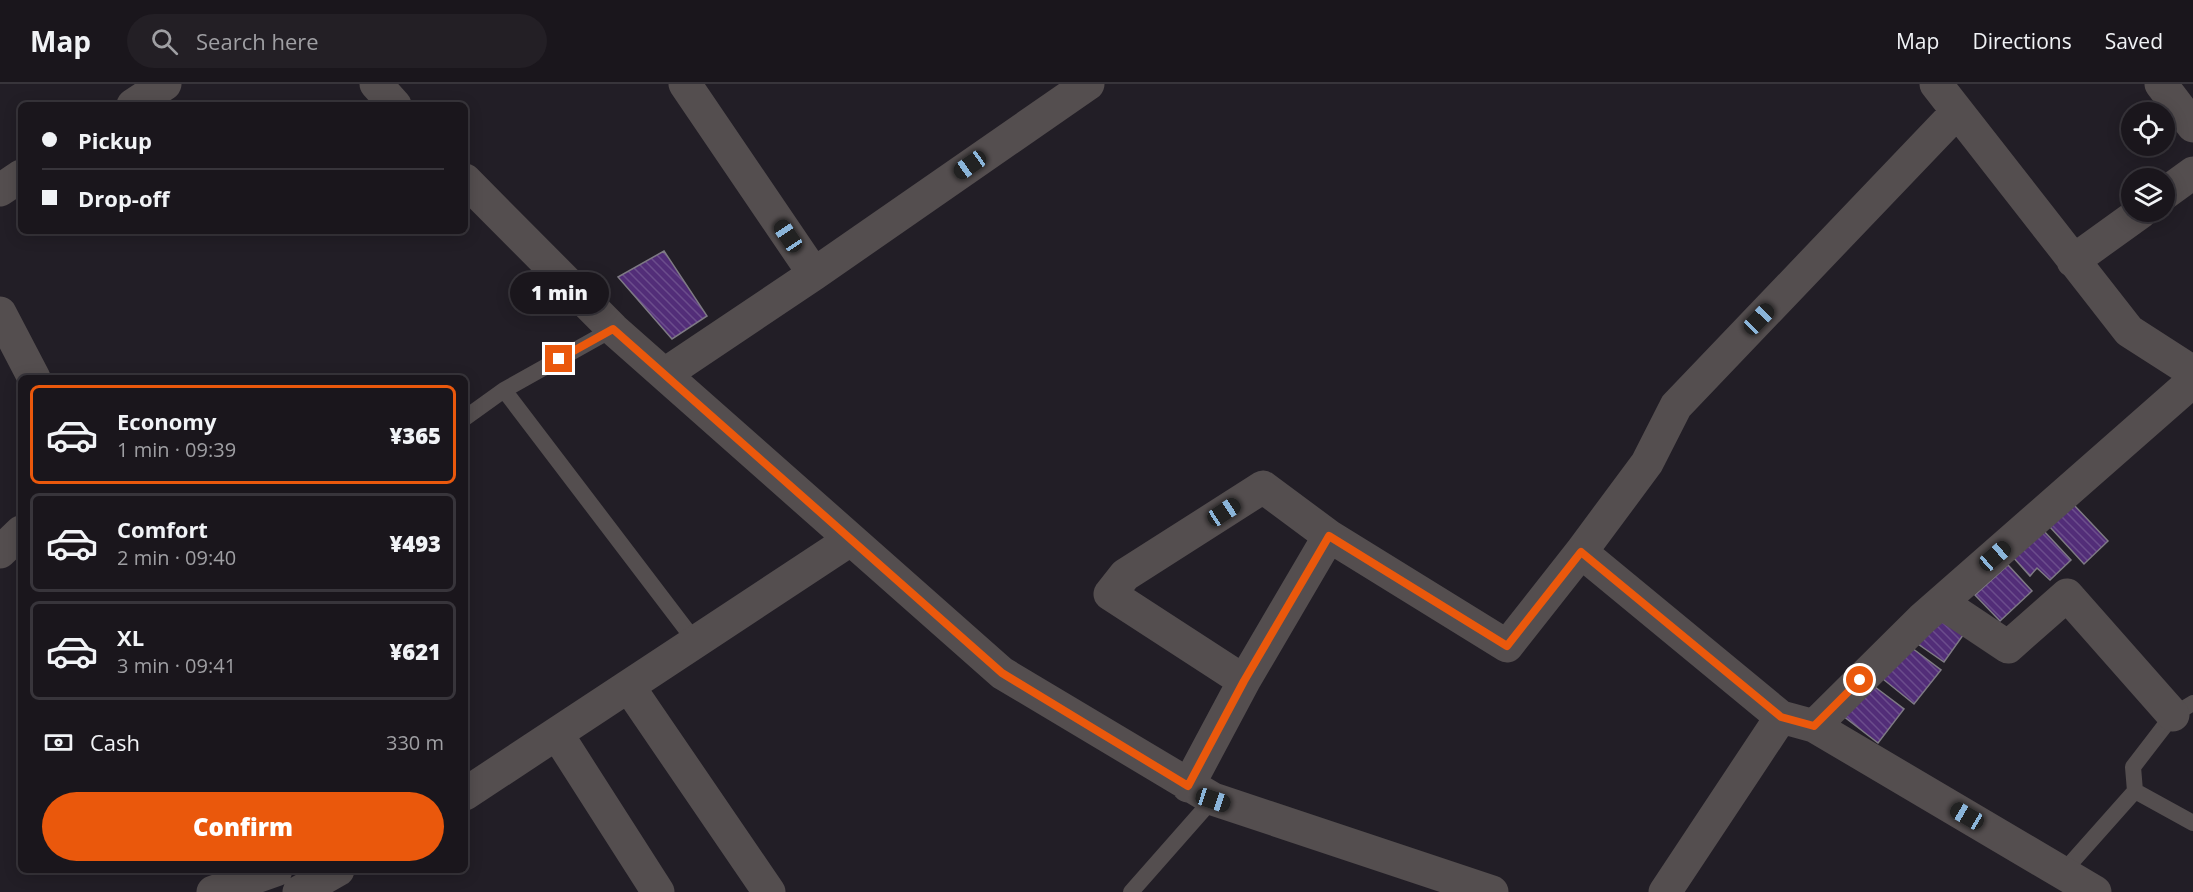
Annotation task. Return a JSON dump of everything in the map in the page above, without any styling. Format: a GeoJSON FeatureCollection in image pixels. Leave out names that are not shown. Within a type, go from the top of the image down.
{"type":"FeatureCollection","features":[{"type":"Feature","properties":{"kind":"street"},"geometry":{"type":"LineString","coordinates":[[137,102],[165,84]]}},
{"type":"Feature","properties":{"kind":"street"},"geometry":{"type":"LineString","coordinates":[[376,84],[392,102]]}},
{"type":"Feature","properties":{"kind":"street"},"geometry":{"type":"LineString","coordinates":[[685,84],[814,274]]}},
{"type":"Feature","properties":{"kind":"street"},"geometry":{"type":"LineString","coordinates":[[665,374],[1088,84]]}},
{"type":"Feature","properties":{"kind":"street"},"geometry":{"type":"LineString","coordinates":[[1936,84],[2129,332],[2193,372]]}},
{"type":"Feature","properties":{"kind":"street"},"geometry":{"type":"LineString","coordinates":[[2162,84],[2193,126]]}},
{"type":"Feature","properties":{"kind":"street"},"geometry":{"type":"LineString","coordinates":[[1244,681],[1110,594],[1125,575],[1263,487],[1329,536],[1507,646],[1647,463],[1676,406],[1957,112]]}},
{"type":"Feature","properties":{"kind":"street"},"geometry":{"type":"LineString","coordinates":[[2175,186],[2193,173]]}},
{"type":"Feature","properties":{"kind":"street"},"geometry":{"type":"LineString","coordinates":[[0,190],[18,178]]}},
{"type":"Feature","properties":{"kind":"street"},"geometry":{"type":"LineString","coordinates":[[468,183],[613,329],[1002,673],[1200,793],[1492,892]]}},
{"type":"Feature","properties":{"kind":"street"},"geometry":{"type":"LineString","coordinates":[[2073,261],[2127,222]]}},
{"type":"Feature","properties":{"kind":"street"},"geometry":{"type":"LineString","coordinates":[[0,313],[32,375]]}},
{"type":"Feature","properties":{"kind":"street"},"geometry":{"type":"LineString","coordinates":[[1814,726],[1922,619],[2193,381]]}},
{"type":"Feature","properties":{"kind":"street"},"geometry":{"type":"LineString","coordinates":[[0,552],[18,535]]}},
{"type":"Feature","properties":{"kind":"street"},"geometry":{"type":"LineString","coordinates":[[1200,793],[1244,681],[1329,536]]}},
{"type":"Feature","properties":{"kind":"street"},"geometry":{"type":"LineString","coordinates":[[468,792],[850,540]]}},
{"type":"Feature","properties":{"kind":"street"},"geometry":{"type":"LineString","coordinates":[[1581,552],[1781,717],[1814,726],[2095,892]]}},
{"type":"Feature","properties":{"kind":"street"},"geometry":{"type":"LineString","coordinates":[[1942,603],[2008,647],[2067,595],[2183,709]]}},
{"type":"Feature","properties":{"kind":"street"},"geometry":{"type":"LineString","coordinates":[[629,687],[769,892]]}},
{"type":"Feature","properties":{"kind":"street"},"geometry":{"type":"LineString","coordinates":[[1665,892],[1781,717]]}},
{"type":"Feature","properties":{"kind":"street"},"geometry":{"type":"LineString","coordinates":[[557,734],[658,892]]}},
{"type":"Feature","properties":{"kind":"street"},"geometry":{"type":"LineString","coordinates":[[213,892],[269,873]]}},
{"type":"Feature","properties":{"kind":"street"},"geometry":{"type":"LineString","coordinates":[[279,873],[288,892]]}},
{"type":"Feature","properties":{"kind":"street"},"geometry":{"type":"LineString","coordinates":[[299,892],[333,873]]}},
{"type":"Feature","properties":{"kind":"lane"},"geometry":{"type":"LineString","coordinates":[[468,416],[504,390],[613,329]]}},
{"type":"Feature","properties":{"kind":"lane"},"geometry":{"type":"LineString","coordinates":[[504,390],[695,641]]}},
{"type":"Feature","properties":{"kind":"lane"},"geometry":{"type":"LineString","coordinates":[[2062,872],[2135,791],[2133,767],[2183,709]]}},
{"type":"Feature","properties":{"kind":"lane"},"geometry":{"type":"LineString","coordinates":[[2135,791],[2193,823]]}},
{"type":"Feature","properties":{"kind":"lane"},"geometry":{"type":"LineString","coordinates":[[1131,892],[1200,793]]}},
{"type":"Feature","properties":{"kind":"building"},"geometry":{"type":"Polygon","coordinates":[[[664,251],[707,316],[672,339],[618,277],[664,251]]]}},
{"type":"Feature","properties":{"kind":"building"},"geometry":{"type":"Polygon","coordinates":[[[2073,504],[2108,541],[2084,564],[2050,527],[2073,504]]]}},
{"type":"Feature","properties":{"kind":"building"},"geometry":{"type":"Polygon","coordinates":[[[2042,529],[2071,560],[2050,580],[2037,568],[2030,576],[2013,557],[2042,529]]]}},
{"type":"Feature","properties":{"kind":"building"},"geometry":{"type":"Polygon","coordinates":[[[2008,565],[2032,591],[2000,621],[1975,595],[2008,565]]]}},
{"type":"Feature","properties":{"kind":"building"},"geometry":{"type":"Polygon","coordinates":[[[1946,616],[1966,631],[1944,662],[1915,642],[1946,616]]]}},
{"type":"Feature","properties":{"kind":"building"},"geometry":{"type":"Polygon","coordinates":[[[1904,642],[1941,670],[1914,704],[1878,675],[1904,642]]]}},
{"type":"Feature","properties":{"kind":"building"},"geometry":{"type":"Polygon","coordinates":[[[1867,681],[1904,709],[1878,743],[1842,715],[1867,681]]]}},
{"type":"Feature","properties":{"kind":"route"},"geometry":{"type":"LineString","coordinates":[[559,359],[613,329],[1002,673],[1188,786],[1244,681],[1329,536],[1507,646],[1581,552],[1781,717],[1814,726],[1860,680]]}}]}
